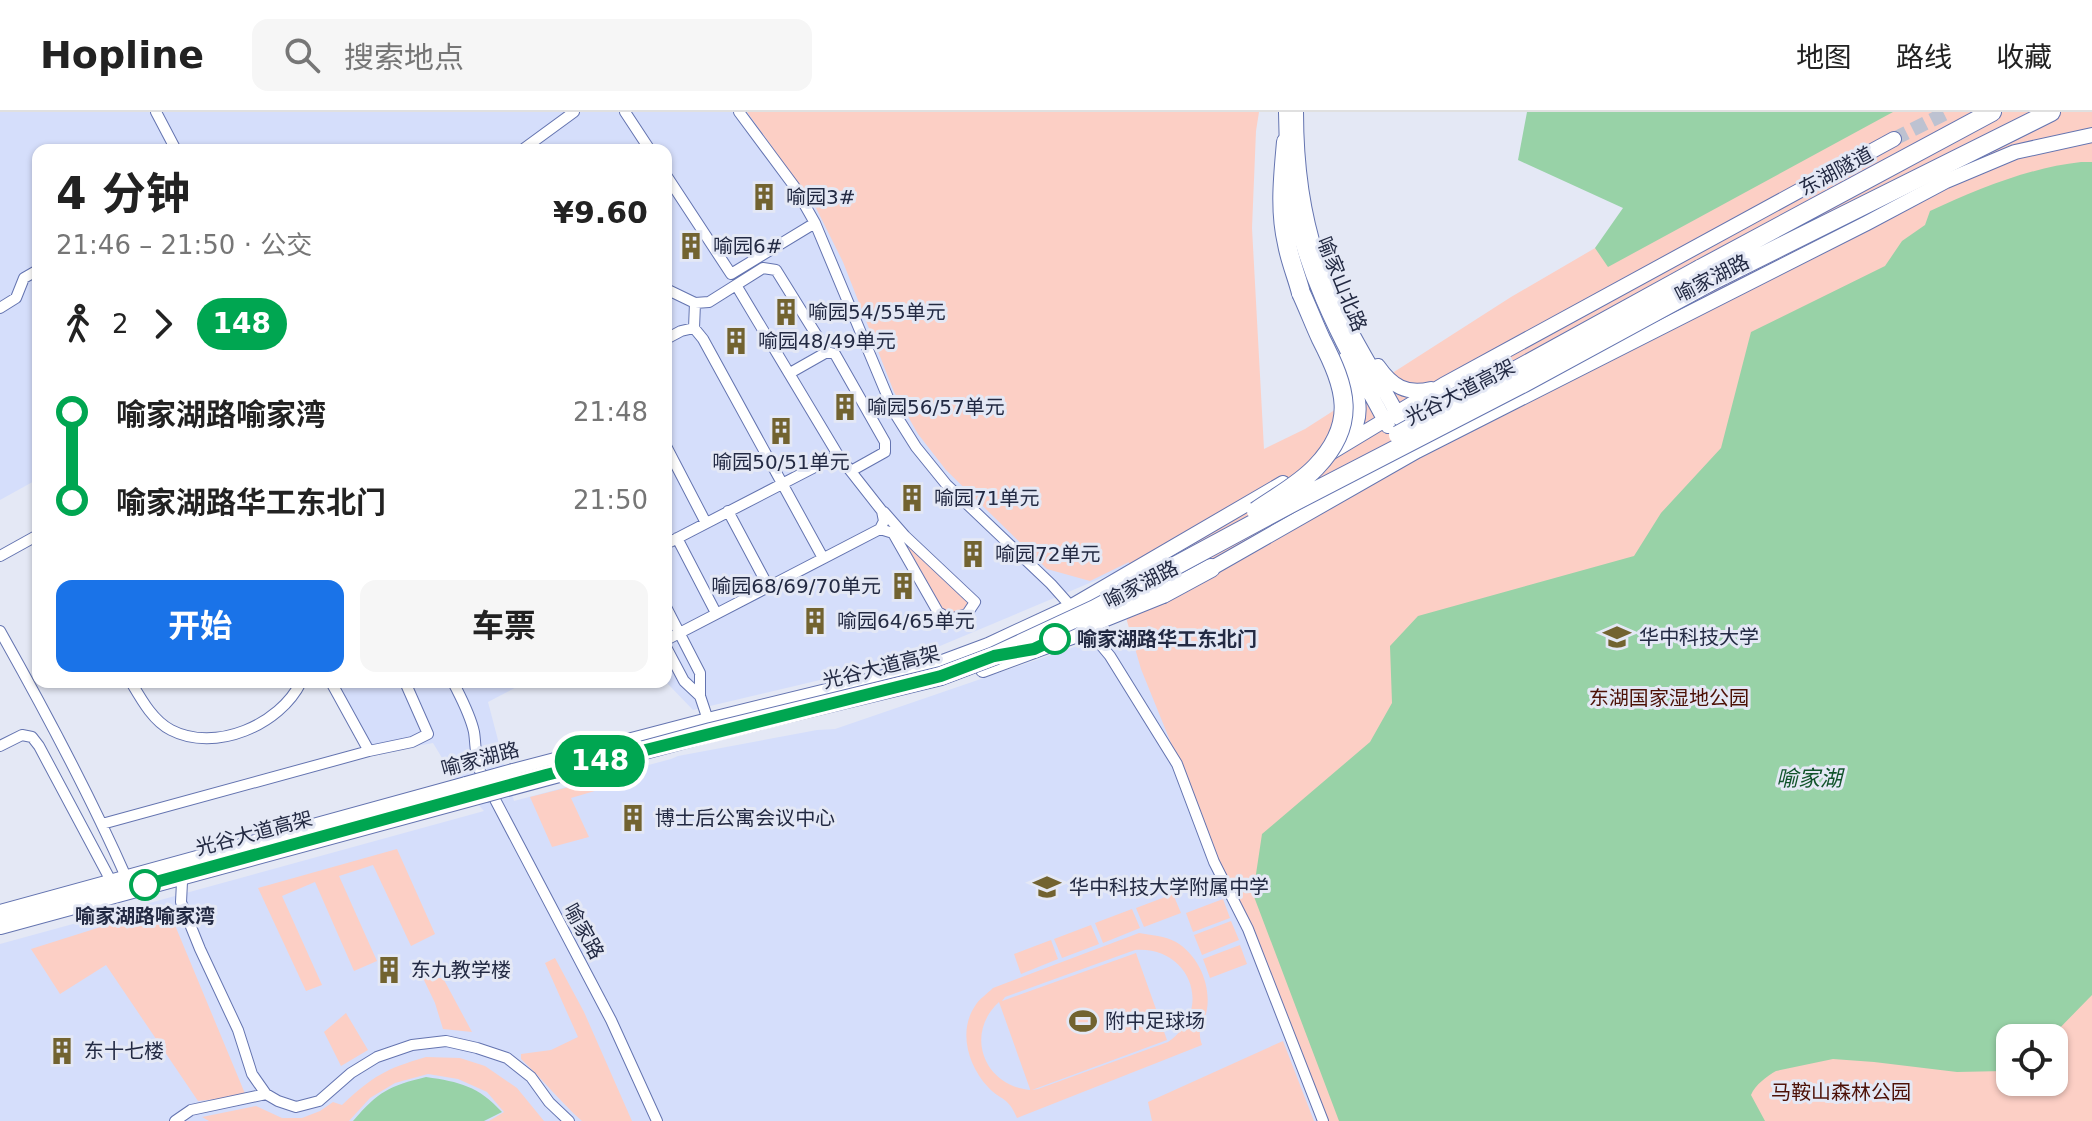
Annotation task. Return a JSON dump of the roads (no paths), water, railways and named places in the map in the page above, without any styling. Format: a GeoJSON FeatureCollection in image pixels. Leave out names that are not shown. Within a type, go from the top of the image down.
{"type":"FeatureCollection","features":[{"type":"Feature","properties":{"kind":"highway","name":"东湖隧道"},"geometry":{"type":"LineString","coordinates":[[1708,284],[1742,247],[1992,112]]}},
{"type":"Feature","properties":{"kind":"highway","name":"东湖隧道"},"geometry":{"type":"LineString","coordinates":[[1708,284],[2051,112]]}},
{"type":"Feature","properties":{"kind":"highway"},"geometry":{"type":"LineString","coordinates":[[1252,514],[1315,468],[1334,446],[1344,420],[1345,404],[1340,379],[1301,293],[1286,241],[1282,182],[1286,142]]}},
{"type":"Feature","properties":{"kind":"highway","name":"光谷大道高架"},"geometry":{"type":"LineString","coordinates":[[0,919],[544,770],[939,671],[991,651],[1093,604],[1252,514],[1708,284]]}},
{"type":"Feature","properties":{"kind":"highway","name":"光谷大道高架"},"geometry":{"type":"LineString","coordinates":[[0,925],[546,775],[941,676],[994,656],[1095,609],[1708,284]]}},
{"type":"Feature","properties":{"kind":"highway"},"geometry":{"type":"LineString","coordinates":[[994,656],[1034,649],[1163,594],[1211,568]]}},
{"type":"Feature","properties":{"kind":"main road","name":"喻家山北路"},"geometry":{"type":"LineString","coordinates":[[1286,112],[1290,188],[1307,257],[1411,454]]}},
{"type":"Feature","properties":{"kind":"main road","name":"喻家山北路"},"geometry":{"type":"LineString","coordinates":[[1296,112],[1302,199],[1334,313]]}},
{"type":"Feature","properties":{"kind":"main road","name":"喻家湖路"},"geometry":{"type":"LineString","coordinates":[[0,932],[478,801],[947,683],[1089,632],[1170,594],[1708,284],[2015,152],[2092,135]]}},
{"type":"Feature","properties":{"kind":"main road","name":"喻家湖路"},"geometry":{"type":"LineString","coordinates":[[0,912],[513,771],[937,664],[988,645],[1072,606],[1242,508],[1443,385],[1894,139]]}},
{"type":"Feature","properties":{"kind":"main road"},"geometry":{"type":"LineString","coordinates":[[1675,258],[1742,247]]}},
{"type":"Feature","properties":{"kind":"main road"},"geometry":{"type":"LineString","coordinates":[[1334,313],[1359,334],[1383,374],[1394,384],[1415,392],[1443,385]]}},
{"type":"Feature","properties":{"kind":"main road"},"geometry":{"type":"LineString","coordinates":[[1334,313],[1360,407],[1359,422],[1352,436],[1337,449]]}},
{"type":"Feature","properties":{"kind":"street"},"geometry":{"type":"LineString","coordinates":[[156,112],[172,144]]}},
{"type":"Feature","properties":{"kind":"street"},"geometry":{"type":"LineString","coordinates":[[530,144],[574,112]]}},
{"type":"Feature","properties":{"kind":"street"},"geometry":{"type":"LineString","coordinates":[[625,112],[646,144]]}},
{"type":"Feature","properties":{"kind":"street"},"geometry":{"type":"LineString","coordinates":[[739,112],[794,186],[815,223],[894,412],[916,447],[946,484],[1072,606],[1110,656],[1177,764],[1214,862],[1248,929],[1323,1121]]}},
{"type":"Feature","properties":{"kind":"street"},"geometry":{"type":"LineString","coordinates":[[672,184],[731,274],[815,223]]}},
{"type":"Feature","properties":{"kind":"street"},"geometry":{"type":"LineString","coordinates":[[672,292],[695,303],[709,302],[763,268],[776,270],[827,352]]}},
{"type":"Feature","properties":{"kind":"street"},"geometry":{"type":"LineString","coordinates":[[0,308],[16,298],[24,278],[32,273]]}},
{"type":"Feature","properties":{"kind":"street"},"geometry":{"type":"LineString","coordinates":[[736,285],[838,455],[905,536],[975,602],[967,614],[950,619],[938,612],[893,533],[880,529]]}},
{"type":"Feature","properties":{"kind":"street"},"geometry":{"type":"LineString","coordinates":[[695,303],[694,328],[703,339],[823,558]]}},
{"type":"Feature","properties":{"kind":"street"},"geometry":{"type":"LineString","coordinates":[[672,336],[694,328]]}},
{"type":"Feature","properties":{"kind":"street"},"geometry":{"type":"LineString","coordinates":[[790,373],[827,352],[835,354],[885,442],[885,452],[851,471]]}},
{"type":"Feature","properties":{"kind":"street"},"geometry":{"type":"LineString","coordinates":[[672,541],[838,455]]}},
{"type":"Feature","properties":{"kind":"street"},"geometry":{"type":"LineString","coordinates":[[672,458],[706,523]]}},
{"type":"Feature","properties":{"kind":"street"},"geometry":{"type":"LineString","coordinates":[[728,511],[768,586]]}},
{"type":"Feature","properties":{"kind":"street"},"geometry":{"type":"LineString","coordinates":[[672,637],[880,529],[884,521],[882,511]]}},
{"type":"Feature","properties":{"kind":"street"},"geometry":{"type":"LineString","coordinates":[[0,556],[32,538]]}},
{"type":"Feature","properties":{"kind":"street"},"geometry":{"type":"LineString","coordinates":[[677,538],[716,613]]}},
{"type":"Feature","properties":{"kind":"street"},"geometry":{"type":"LineString","coordinates":[[672,619],[700,673],[700,696],[708,720]]}},
{"type":"Feature","properties":{"kind":"street"},"geometry":{"type":"LineString","coordinates":[[0,631],[32,680]]}},
{"type":"Feature","properties":{"kind":"street"},"geometry":{"type":"LineString","coordinates":[[672,658],[684,681],[700,696]]}},
{"type":"Feature","properties":{"kind":"street"},"geometry":{"type":"LineString","coordinates":[[36,688],[126,877]]}},
{"type":"Feature","properties":{"kind":"street"},"geometry":{"type":"LineString","coordinates":[[135,688],[149,709],[169,729],[186,736],[205,737],[238,734],[273,716],[286,705],[297,688]]}},
{"type":"Feature","properties":{"kind":"street"},"geometry":{"type":"LineString","coordinates":[[334,688],[369,751]]}},
{"type":"Feature","properties":{"kind":"street"},"geometry":{"type":"LineString","coordinates":[[102,824],[412,742],[428,734],[408,688]]}},
{"type":"Feature","properties":{"kind":"street","name":"喻家路"},"geometry":{"type":"LineString","coordinates":[[456,688],[470,720],[476,760],[484,779],[611,1020],[657,1121]]}},
{"type":"Feature","properties":{"kind":"street"},"geometry":{"type":"LineString","coordinates":[[0,746],[22,735],[32,737],[111,881]]}},
{"type":"Feature","properties":{"kind":"street"},"geometry":{"type":"LineString","coordinates":[[182,882],[181,902],[238,1030],[252,1074],[266,1094],[296,1107],[319,1101],[351,1073],[377,1057],[412,1045],[446,1041],[507,1058],[531,1077],[549,1102],[569,1121]]}},
{"type":"Feature","properties":{"kind":"street"},"geometry":{"type":"LineString","coordinates":[[175,1121],[191,1110],[266,1094]]}},
{"type":"Feature","properties":{"kind":"water"},"geometry":{"type":"Polygon","coordinates":[[[1527,112],[1893,112],[1608,267],[1595,248],[1623,208],[1518,160],[1527,112]]]}},
{"type":"Feature","properties":{"kind":"water","name":"喻家湖"},"geometry":{"type":"Polygon","coordinates":[[[2092,162],[2092,995],[2064,1024],[1996,1024],[1996,1071],[1957,1072],[1833,1059],[1776,1071],[1762,1081],[1751,1095],[1765,1121],[1339,1121],[1253,894],[1262,834],[1370,742],[1392,703],[1390,646],[1418,616],[1634,556],[1661,513],[1721,448],[1751,332],[1885,266],[1902,241],[1925,225],[1930,211],[1985,187],[2061,165],[2092,162]]]}},
{"type":"Feature","properties":{"kind":"water"},"geometry":{"type":"Polygon","coordinates":[[[426,1077],[468,1087],[485,1096],[502,1112],[484,1121],[353,1121],[385,1091],[426,1077]]]}},
{"type":"Feature","properties":{"kind":"tunnel"},"geometry":{"type":"LineString","coordinates":[[1894,139],[1948,112]]}},
{"type":"Feature","properties":{"kind":"place","name":"喻园3#"},"geometry":{"type":"Point","coordinates":[764,197]}},
{"type":"Feature","properties":{"kind":"place","name":"喻园6#"},"geometry":{"type":"Point","coordinates":[691,246]}},
{"type":"Feature","properties":{"kind":"place","name":"喻园54/55单元"},"geometry":{"type":"Point","coordinates":[786,312]}},
{"type":"Feature","properties":{"kind":"place","name":"喻园48/49单元"},"geometry":{"type":"Point","coordinates":[736,341]}},
{"type":"Feature","properties":{"kind":"place","name":"喻园56/57单元"},"geometry":{"type":"Point","coordinates":[845,407]}},
{"type":"Feature","properties":{"kind":"place","name":"喻园50/51单元"},"geometry":{"type":"Point","coordinates":[781,431]}},
{"type":"Feature","properties":{"kind":"place","name":"喻园71单元"},"geometry":{"type":"Point","coordinates":[912,498]}},
{"type":"Feature","properties":{"kind":"place","name":"喻园72单元"},"geometry":{"type":"Point","coordinates":[973,554]}},
{"type":"Feature","properties":{"kind":"place","name":"喻园68/69/70单元"},"geometry":{"type":"Point","coordinates":[903,586]}},
{"type":"Feature","properties":{"kind":"place","name":"喻园64/65单元"},"geometry":{"type":"Point","coordinates":[815,621]}},
{"type":"Feature","properties":{"kind":"place","name":"华中科技大学"},"geometry":{"type":"Point","coordinates":[1617,637]}},
{"type":"Feature","properties":{"kind":"place","name":"喻家湖路华工东北门"},"geometry":{"type":"Point","coordinates":[1055,639]}},
{"type":"Feature","properties":{"kind":"place","name":"博士后公寓会议中心"},"geometry":{"type":"Point","coordinates":[633,818]}},
{"type":"Feature","properties":{"kind":"place","name":"喻家湖路喻家湾"},"geometry":{"type":"Point","coordinates":[145,885]}},
{"type":"Feature","properties":{"kind":"place","name":"华中科技大学附属中学"},"geometry":{"type":"Point","coordinates":[1047,887]}},
{"type":"Feature","properties":{"kind":"place","name":"东九教学楼"},"geometry":{"type":"Point","coordinates":[389,970]}},
{"type":"Feature","properties":{"kind":"place","name":"附中足球场"},"geometry":{"type":"Point","coordinates":[1083,1021]}},
{"type":"Feature","properties":{"kind":"place","name":"东十七楼"},"geometry":{"type":"Point","coordinates":[62,1051]}},
{"type":"Feature","properties":{"kind":"park label","name":"东湖国家湿地公园"},"geometry":{"type":"Point","coordinates":[1669,698]}},
{"type":"Feature","properties":{"kind":"park label","name":"马鞍山森林公园"},"geometry":{"type":"Point","coordinates":[1841,1092]}}]}
